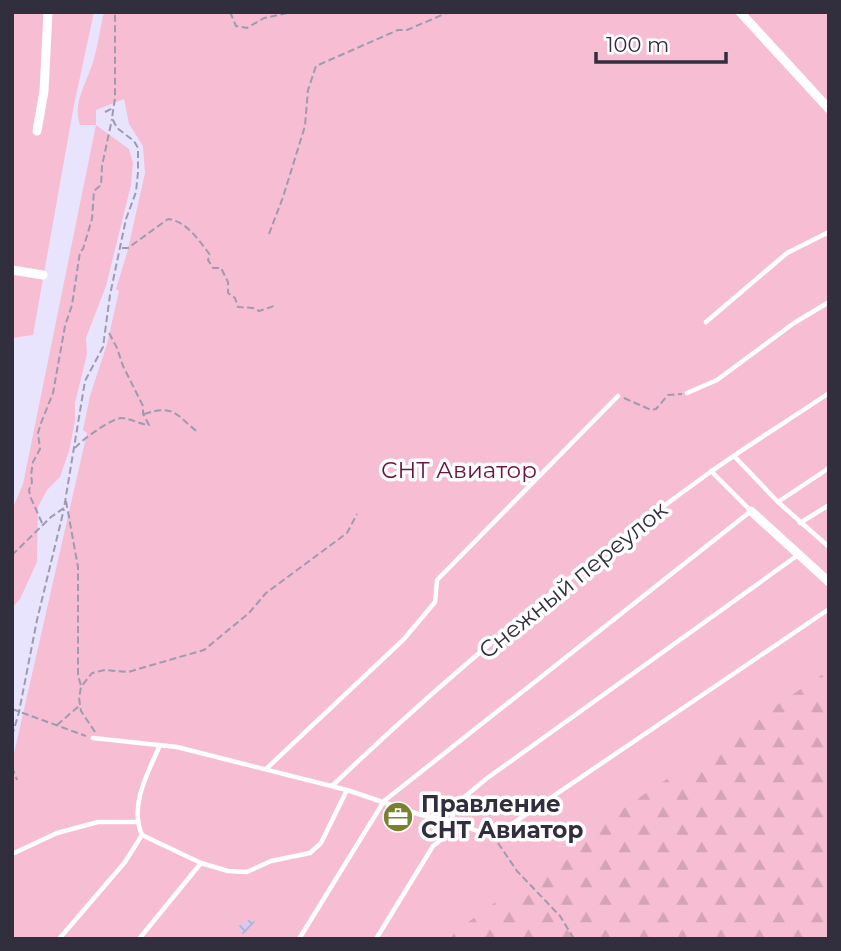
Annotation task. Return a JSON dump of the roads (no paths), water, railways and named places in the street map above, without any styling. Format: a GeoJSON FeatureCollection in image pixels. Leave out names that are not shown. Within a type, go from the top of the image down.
{"type":"FeatureCollection","features":[{"type":"Feature","properties":{"kind":"street"},"geometry":{"type":"LineString","coordinates":[[37,131],[44,91],[48,12]]}},
{"type":"Feature","properties":{"kind":"street"},"geometry":{"type":"LineString","coordinates":[[740,12],[829,109]]}},
{"type":"Feature","properties":{"kind":"street"},"geometry":{"type":"LineString","coordinates":[[12,270],[43,275]]}},
{"type":"Feature","properties":{"kind":"street"},"geometry":{"type":"LineString","coordinates":[[751,511],[829,582]]}},
{"type":"Feature","properties":{"kind":"lane"},"geometry":{"type":"LineString","coordinates":[[706,323],[787,253],[829,232]]}},
{"type":"Feature","properties":{"kind":"lane"},"geometry":{"type":"LineString","coordinates":[[687,393],[717,380],[794,323],[829,302]]}},
{"type":"Feature","properties":{"kind":"lane","name":"Снежный переулок"},"geometry":{"type":"LineString","coordinates":[[332,786],[403,719],[565,583],[711,471],[829,394]]}},
{"type":"Feature","properties":{"kind":"lane"},"geometry":{"type":"LineString","coordinates":[[266,769],[404,639],[435,602],[437,580],[618,396]]}},
{"type":"Feature","properties":{"kind":"lane"},"geometry":{"type":"LineString","coordinates":[[734,456],[778,502],[829,547]]}},
{"type":"Feature","properties":{"kind":"lane"},"geometry":{"type":"LineString","coordinates":[[778,502],[829,468]]}},
{"type":"Feature","properties":{"kind":"lane"},"geometry":{"type":"LineString","coordinates":[[299,939],[384,801],[751,511],[711,471]]}},
{"type":"Feature","properties":{"kind":"lane"},"geometry":{"type":"LineString","coordinates":[[800,523],[829,505]]}},
{"type":"Feature","properties":{"kind":"lane"},"geometry":{"type":"LineString","coordinates":[[376,939],[433,846],[447,835],[456,804],[486,779],[799,554]]}},
{"type":"Feature","properties":{"kind":"lane"},"geometry":{"type":"LineString","coordinates":[[97,738],[177,747],[266,769],[347,790],[493,836],[829,609]]}},
{"type":"Feature","properties":{"kind":"lane"},"geometry":{"type":"LineString","coordinates":[[160,746],[140,792],[136,822],[142,835],[201,863],[228,871],[247,872],[271,861],[310,853],[321,843],[347,790]]}},
{"type":"Feature","properties":{"kind":"lane"},"geometry":{"type":"LineString","coordinates":[[12,854],[57,833],[98,822],[136,822]]}},
{"type":"Feature","properties":{"kind":"lane"},"geometry":{"type":"LineString","coordinates":[[60,939],[125,862],[142,835]]}},
{"type":"Feature","properties":{"kind":"lane"},"geometry":{"type":"LineString","coordinates":[[139,939],[201,863]]}},
{"type":"Feature","properties":{"kind":"place","name":"Правление СНТ Авиатор"},"geometry":{"type":"Point","coordinates":[398,817]}},
{"type":"Feature","properties":{"kind":"park label","name":"СНТ Авиатор"},"geometry":{"type":"Point","coordinates":[459,470]}}]}
